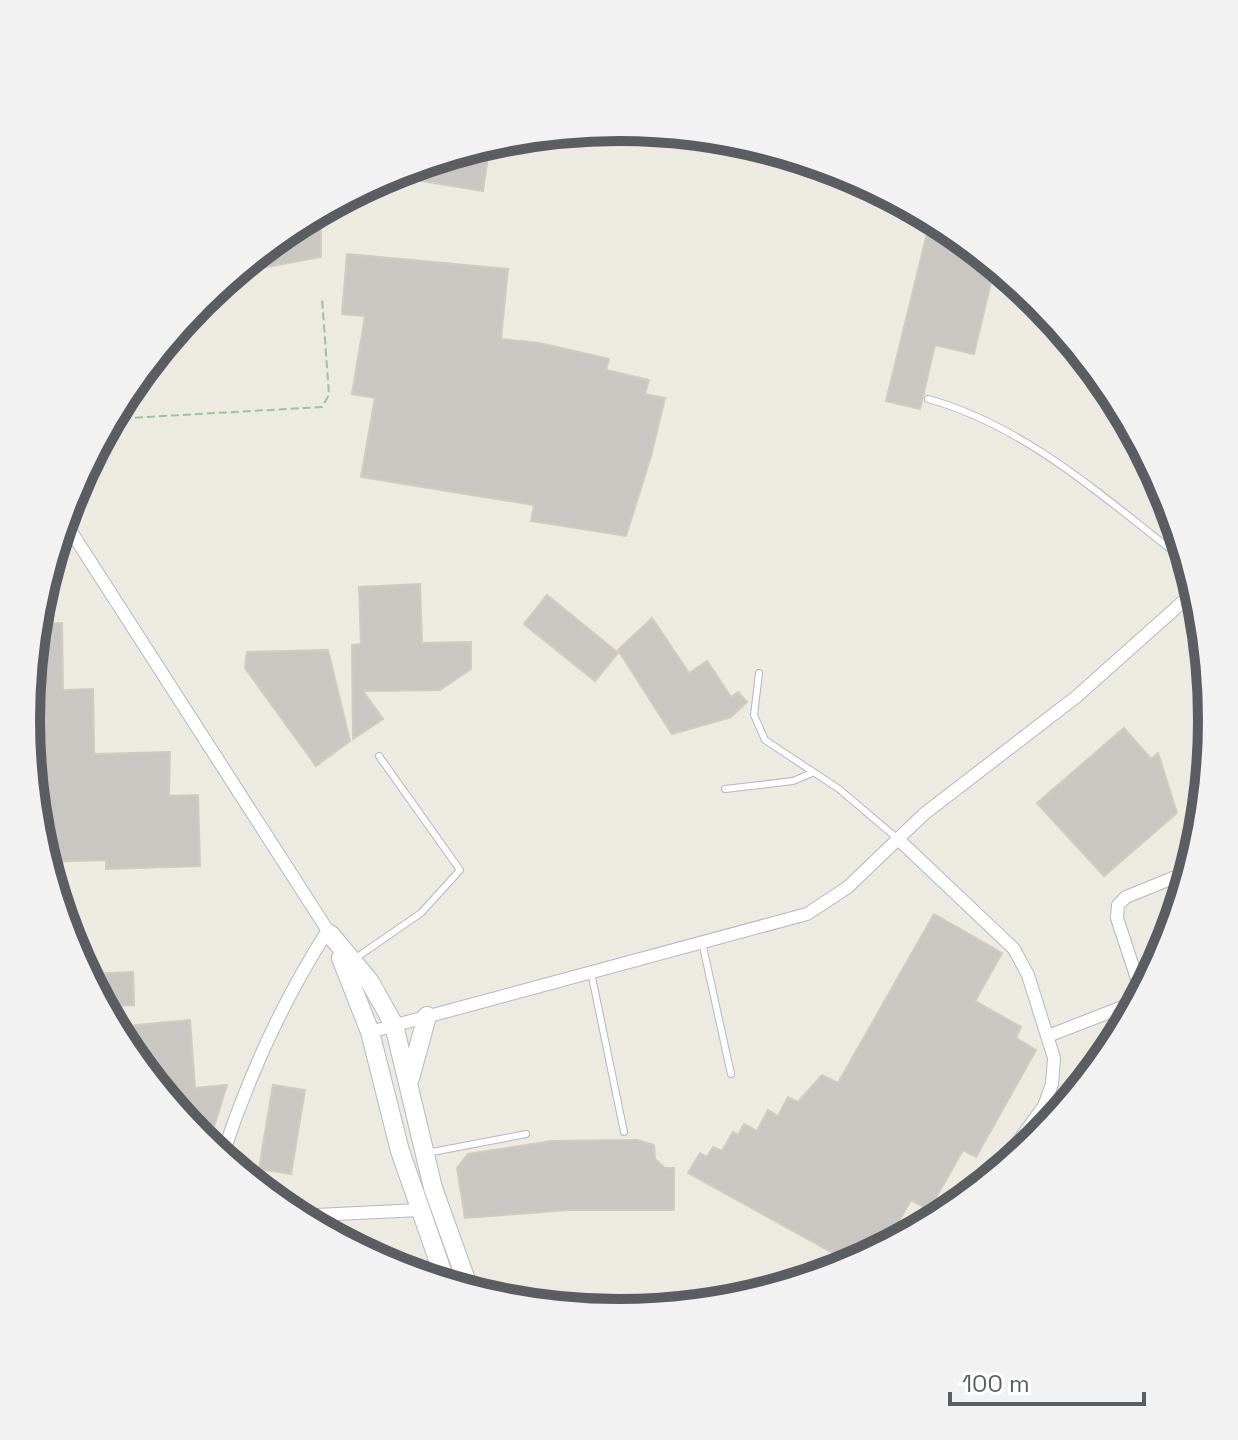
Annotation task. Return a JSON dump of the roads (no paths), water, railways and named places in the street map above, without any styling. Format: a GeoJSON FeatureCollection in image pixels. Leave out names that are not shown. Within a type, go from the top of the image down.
{"type":"FeatureCollection","features":[{"type":"Feature","properties":{"kind":"street"},"geometry":{"type":"LineString","coordinates":[[72,532],[329,932],[370,982],[394,1025],[433,1188],[465,1278]]}},
{"type":"Feature","properties":{"kind":"street"},"geometry":{"type":"LineString","coordinates":[[370,1032],[807,914],[848,887],[951,792],[1124,657],[1185,600]]}},
{"type":"Feature","properties":{"kind":"street"},"geometry":{"type":"LineString","coordinates":[[899,840],[1014,949],[1028,975],[1054,1058],[1052,1084],[1033,1124]]}},
{"type":"Feature","properties":{"kind":"street"},"geometry":{"type":"LineString","coordinates":[[1137,978],[1117,918],[1118,905],[1126,897],[1176,877]]}},
{"type":"Feature","properties":{"kind":"street"},"geometry":{"type":"LineString","coordinates":[[329,932],[370,1032],[419,1210],[442,1271]]}},
{"type":"Feature","properties":{"kind":"street"},"geometry":{"type":"LineString","coordinates":[[226,1144],[239,1105],[289,991],[329,932]]}},
{"type":"Feature","properties":{"kind":"street"},"geometry":{"type":"LineString","coordinates":[[1048,1036],[1121,1007]]}},
{"type":"Feature","properties":{"kind":"street"},"geometry":{"type":"LineString","coordinates":[[409,1085],[427,1016]]}},
{"type":"Feature","properties":{"kind":"street"},"geometry":{"type":"LineString","coordinates":[[319,1215],[419,1210]]}},
{"type":"Feature","properties":{"kind":"lane"},"geometry":{"type":"LineString","coordinates":[[928,399],[963,408],[1066,469],[1172,551]]}},
{"type":"Feature","properties":{"kind":"lane"},"geometry":{"type":"LineString","coordinates":[[759,673],[754,715],[757,729],[778,752],[839,789],[899,840]]}},
{"type":"Feature","properties":{"kind":"lane"},"geometry":{"type":"LineString","coordinates":[[352,961],[421,913],[460,870],[379,756]]}},
{"type":"Feature","properties":{"kind":"lane"},"geometry":{"type":"LineString","coordinates":[[725,789],[793,781],[812,773]]}},
{"type":"Feature","properties":{"kind":"lane"},"geometry":{"type":"LineString","coordinates":[[702,942],[731,1074]]}},
{"type":"Feature","properties":{"kind":"lane"},"geometry":{"type":"LineString","coordinates":[[591,972],[624,1132]]}},
{"type":"Feature","properties":{"kind":"lane"},"geometry":{"type":"LineString","coordinates":[[425,1153],[526,1134]]}}]}
